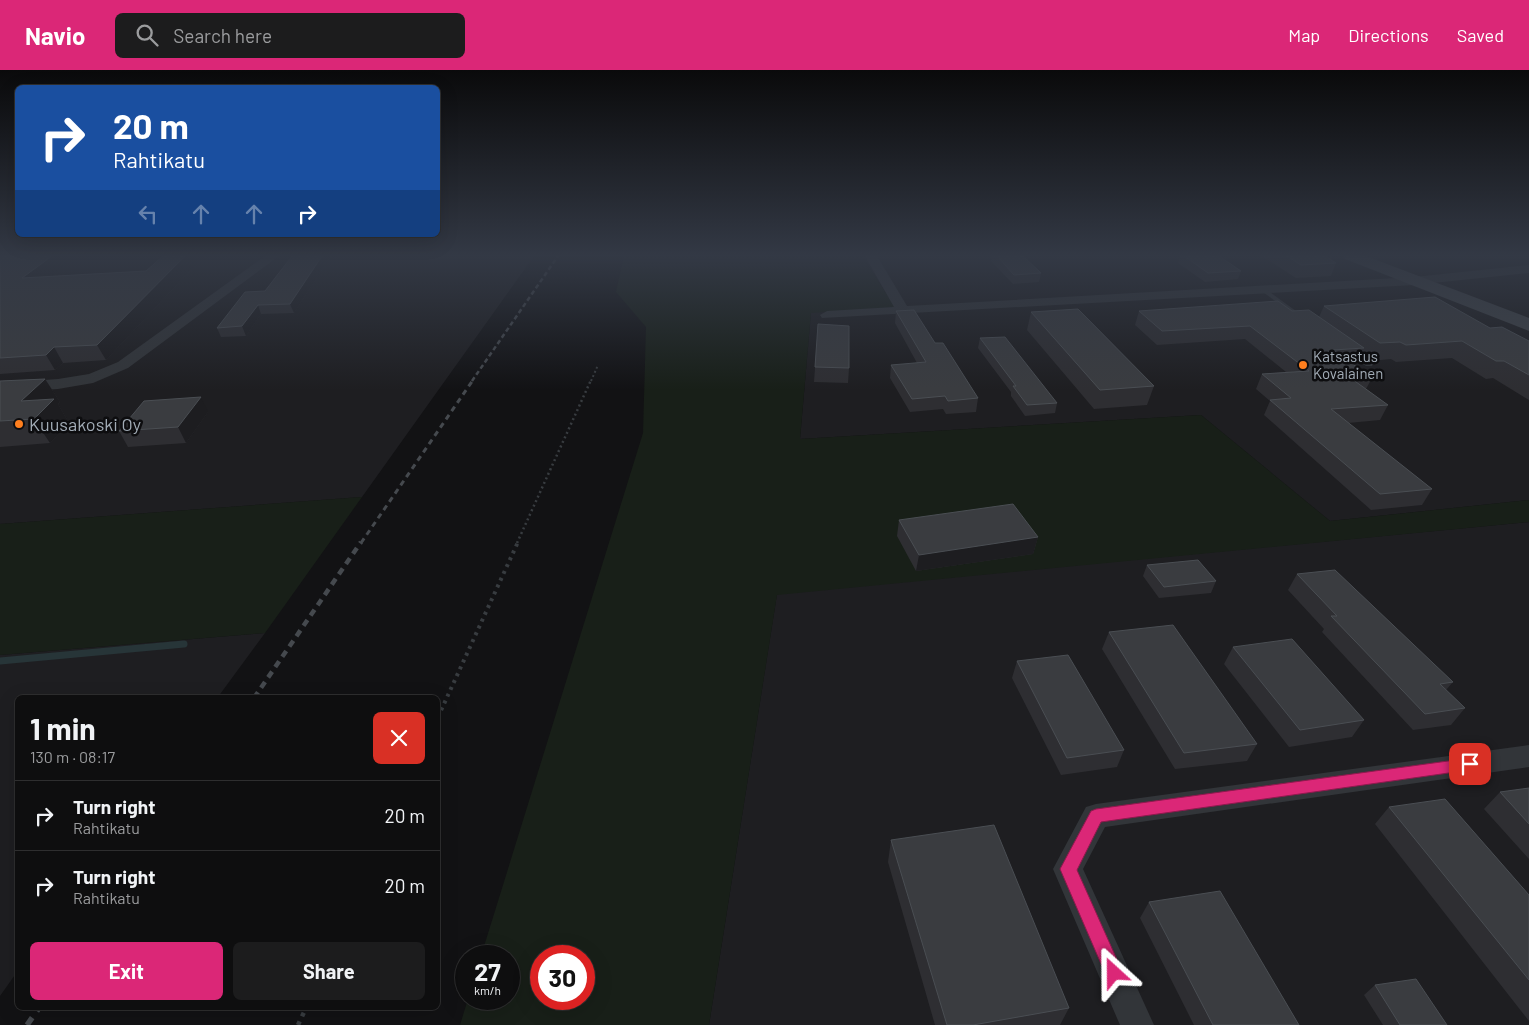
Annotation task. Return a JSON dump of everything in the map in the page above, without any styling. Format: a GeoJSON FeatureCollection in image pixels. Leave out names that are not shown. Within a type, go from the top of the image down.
{"type":"FeatureCollection","features":[{"type":"Feature","properties":{"kind":"main road"},"geometry":{"type":"LineString","coordinates":[[1465,301],[1529,325]]}},
{"type":"Feature","properties":{"kind":"street"},"geometry":{"type":"LineString","coordinates":[[0,388],[58,384],[93,378],[123,365],[212,301]]}},
{"type":"Feature","properties":{"kind":"street"},"geometry":{"type":"LineString","coordinates":[[897,301],[903,311]]}},
{"type":"Feature","properties":{"kind":"street"},"geometry":{"type":"LineString","coordinates":[[827,315],[1073,301]]}},
{"type":"Feature","properties":{"kind":"street"},"geometry":{"type":"LineString","coordinates":[[1137,1025],[1068,869],[1096,816],[1529,756]]}},
{"type":"Feature","properties":{"kind":"lane"},"geometry":{"type":"LineString","coordinates":[[1278,301],[1308,322]]}},
{"type":"Feature","properties":{"kind":"lane"},"geometry":{"type":"LineString","coordinates":[[1338,343],[1368,364]]}},
{"type":"Feature","properties":{"kind":"path"},"geometry":{"type":"LineString","coordinates":[[440,714],[598,365]]}},
{"type":"Feature","properties":{"kind":"path"},"geometry":{"type":"LineString","coordinates":[[298,1025],[305,1010]]}},
{"type":"Feature","properties":{"kind":"shaded area"},"geometry":{"type":"Polygon","coordinates":[[[0,301],[502,301],[362,497],[0,524],[0,301]]]}},
{"type":"Feature","properties":{"kind":"shaded area"},"geometry":{"type":"Polygon","coordinates":[[[623,301],[891,301],[895,307],[811,313],[800,439],[1201,415],[1330,521],[1529,500],[1529,522],[777,595],[709,1025],[460,1025],[465,1010],[520,1010],[520,945],[484,945],[643,433],[646,327],[623,301]]]}},
{"type":"Feature","properties":{"kind":"shaded area"},"geometry":{"type":"Polygon","coordinates":[[[891,301],[1529,301],[1529,500],[1330,521],[1201,415],[800,439],[811,312],[895,307],[891,301]]]}},
{"type":"Feature","properties":{"kind":"shaded area"},"geometry":{"type":"Polygon","coordinates":[[[362,497],[265,633],[0,655],[0,524],[362,497]]]}},
{"type":"Feature","properties":{"kind":"shaded area"},"geometry":{"type":"Polygon","coordinates":[[[1529,522],[1529,1025],[709,1025],[777,594],[1529,522]]]}},
{"type":"Feature","properties":{"kind":"shaded area"},"geometry":{"type":"Polygon","coordinates":[[[265,633],[219,695],[15,695],[15,975],[0,996],[0,655],[265,633]]]}},
{"type":"Feature","properties":{"kind":"building"},"geometry":{"type":"Polygon","coordinates":[[[0,301],[141,301],[97,345],[54,347],[46,355],[0,358],[0,301]]]}},
{"type":"Feature","properties":{"kind":"building"},"geometry":{"type":"Polygon","coordinates":[[[238,301],[292,301],[290,304],[258,305],[242,326],[217,328],[238,301]]]}},
{"type":"Feature","properties":{"kind":"building"},"geometry":{"type":"Polygon","coordinates":[[[1278,301],[1292,311],[1309,310],[1364,348],[1333,350],[1372,378],[1352,379],[1388,405],[1331,409],[1432,489],[1380,494],[1270,400],[1291,398],[1262,374],[1309,371],[1250,326],[1162,331],[1139,311],[1278,301]]]}},
{"type":"Feature","properties":{"kind":"building"},"geometry":{"type":"Polygon","coordinates":[[[1391,301],[1441,301],[1490,328],[1502,327],[1529,341],[1529,375],[1504,361],[1496,361],[1462,341],[1406,345],[1400,342],[1380,343],[1324,306],[1391,301]]]}},
{"type":"Feature","properties":{"kind":"building"},"geometry":{"type":"Polygon","coordinates":[[[1078,309],[1154,386],[1100,390],[1031,312],[1078,309]]]}},
{"type":"Feature","properties":{"kind":"building"},"geometry":{"type":"Polygon","coordinates":[[[914,310],[935,343],[943,343],[978,398],[948,401],[945,396],[912,399],[891,365],[926,362],[896,311],[914,310]]]}},
{"type":"Feature","properties":{"kind":"building"},"geometry":{"type":"Polygon","coordinates":[[[818,324],[849,326],[849,368],[815,367],[818,324]]]}},
{"type":"Feature","properties":{"kind":"building"},"geometry":{"type":"Polygon","coordinates":[[[1005,337],[1057,403],[1027,405],[1013,386],[1016,386],[980,338],[1005,337]]]}},
{"type":"Feature","properties":{"kind":"building"},"geometry":{"type":"Polygon","coordinates":[[[45,379],[21,401],[54,399],[34,419],[0,421],[0,381],[45,379]]]}},
{"type":"Feature","properties":{"kind":"building"},"geometry":{"type":"Polygon","coordinates":[[[201,397],[178,427],[119,431],[144,401],[201,397]]]}},
{"type":"Feature","properties":{"kind":"building"},"geometry":{"type":"Polygon","coordinates":[[[1013,504],[1038,537],[919,555],[899,520],[1013,504]]]}},
{"type":"Feature","properties":{"kind":"building"},"geometry":{"type":"Polygon","coordinates":[[[1198,560],[1216,581],[1164,587],[1147,565],[1198,560]]]}},
{"type":"Feature","properties":{"kind":"building"},"geometry":{"type":"Polygon","coordinates":[[[1335,570],[1453,682],[1440,684],[1465,708],[1425,714],[1331,616],[1337,616],[1297,574],[1335,570]]]}},
{"type":"Feature","properties":{"kind":"building"},"geometry":{"type":"Polygon","coordinates":[[[1173,625],[1257,744],[1184,753],[1109,632],[1173,625]]]}},
{"type":"Feature","properties":{"kind":"building"},"geometry":{"type":"Polygon","coordinates":[[[1292,639],[1364,720],[1300,730],[1233,647],[1292,639]]]}},
{"type":"Feature","properties":{"kind":"building"},"geometry":{"type":"Polygon","coordinates":[[[1068,655],[1124,750],[1067,758],[1017,661],[1068,655]]]}},
{"type":"Feature","properties":{"kind":"building"},"geometry":{"type":"Polygon","coordinates":[[[1529,788],[1529,824],[1500,792],[1529,788]]]}},
{"type":"Feature","properties":{"kind":"building"},"geometry":{"type":"Polygon","coordinates":[[[1445,799],[1529,895],[1529,980],[1389,807],[1445,799]]]}},
{"type":"Feature","properties":{"kind":"building"},"geometry":{"type":"Polygon","coordinates":[[[994,825],[1069,1008],[973,1025],[947,1025],[891,840],[994,825]]]}},
{"type":"Feature","properties":{"kind":"building"},"geometry":{"type":"Polygon","coordinates":[[[1220,891],[1299,1025],[1213,1025],[1149,902],[1220,891]]]}},
{"type":"Feature","properties":{"kind":"building"},"geometry":{"type":"Polygon","coordinates":[[[1416,979],[1447,1025],[1400,1025],[1375,985],[1416,979]]]}},
{"type":"Feature","properties":{"kind":"waterway"},"geometry":{"type":"LineString","coordinates":[[0,661],[184,644]]}},
{"type":"Feature","properties":{"kind":"railway"},"geometry":{"type":"LineString","coordinates":[[472,381],[527,301]]}},
{"type":"Feature","properties":{"kind":"railway"},"geometry":{"type":"LineString","coordinates":[[361,543],[473,380]]}},
{"type":"Feature","properties":{"kind":"railway"},"geometry":{"type":"LineString","coordinates":[[256,695],[361,542]]}},
{"type":"Feature","properties":{"kind":"railway"},"geometry":{"type":"LineString","coordinates":[[27,1025],[38,1010]]}},
{"type":"Feature","properties":{"kind":"place","name":"Katsastus Kovalainen"},"geometry":{"type":"Point","coordinates":[1303,365]}},
{"type":"Feature","properties":{"kind":"place","name":"Kuusakoski Oy"},"geometry":{"type":"Point","coordinates":[19,424]}},
{"type":"Feature","properties":{"kind":"route"},"geometry":{"type":"LineString","coordinates":[[1114,973],[1068,869],[1096,816],[1470,764]]}}]}
